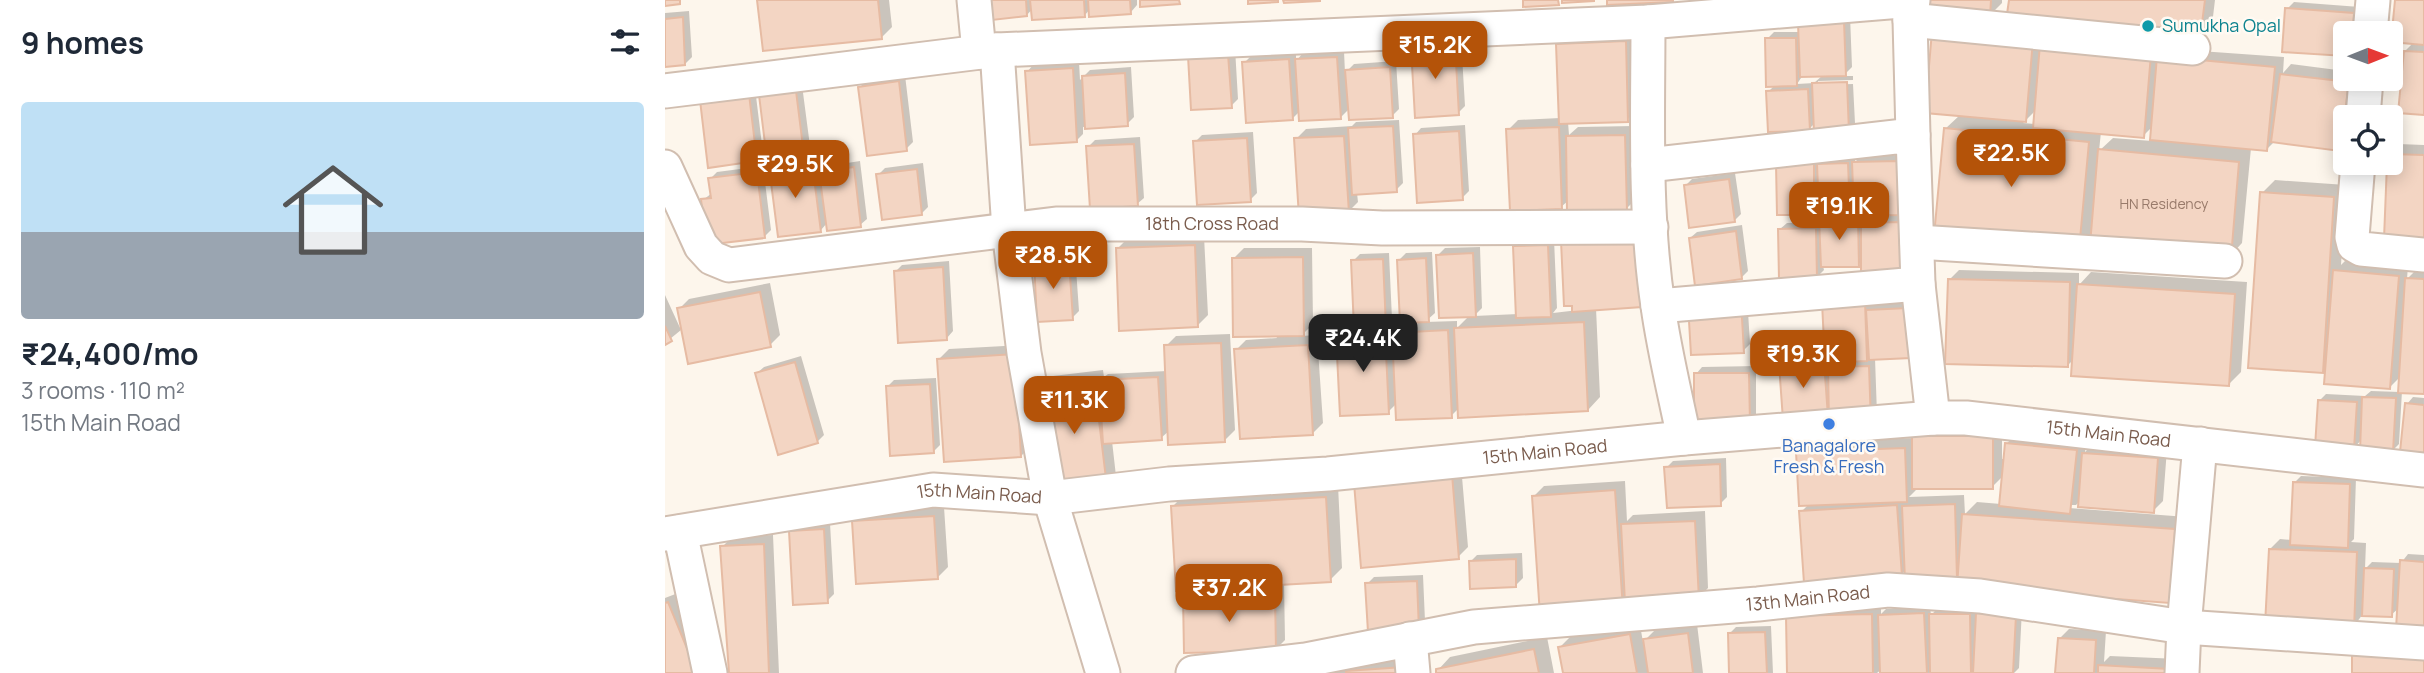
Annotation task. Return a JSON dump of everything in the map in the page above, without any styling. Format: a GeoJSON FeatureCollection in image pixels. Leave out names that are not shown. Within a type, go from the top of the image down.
{"type":"FeatureCollection","features":[{"type":"Feature","properties":{"kind":"street"},"geometry":{"type":"LineString","coordinates":[[974,0],[988,51],[1024,353],[1050,498],[1103,673]]}},
{"type":"Feature","properties":{"kind":"street"},"geometry":{"type":"LineString","coordinates":[[2371,21],[2373,0]]}},
{"type":"Feature","properties":{"kind":"street"},"geometry":{"type":"LineString","coordinates":[[665,91],[988,51],[1648,22],[1912,7],[2193,48]]}},
{"type":"Feature","properties":{"kind":"street"},"geometry":{"type":"LineString","coordinates":[[1912,7],[1918,284],[1933,418]]}},
{"type":"Feature","properties":{"kind":"street"},"geometry":{"type":"LineString","coordinates":[[1648,22],[1651,227],[1658,306],[1684,438]]}},
{"type":"Feature","properties":{"kind":"street"},"geometry":{"type":"LineString","coordinates":[[1648,165],[1913,135]]}},
{"type":"Feature","properties":{"kind":"street","name":"18th Cross Road"},"geometry":{"type":"LineString","coordinates":[[665,167],[701,246],[712,258],[729,265],[1056,224],[1301,224],[1383,228],[1651,227]]}},
{"type":"Feature","properties":{"kind":"street"},"geometry":{"type":"LineString","coordinates":[[2357,175],[2352,237],[2354,245],[2361,249],[2424,256]]}},
{"type":"Feature","properties":{"kind":"street"},"geometry":{"type":"LineString","coordinates":[[1917,242],[2225,261]]}},
{"type":"Feature","properties":{"kind":"street"},"geometry":{"type":"LineString","coordinates":[[1658,306],[1918,284]]}},
{"type":"Feature","properties":{"kind":"street","name":"15th Main Road"},"geometry":{"type":"LineString","coordinates":[[673,533],[933,490],[1050,498],[1169,484],[1328,474],[1684,438],[1933,418],[1966,418],[2424,470]]}},
{"type":"Feature","properties":{"kind":"street"},"geometry":{"type":"LineString","coordinates":[[2182,673],[2200,444]]}},
{"type":"Feature","properties":{"kind":"street"},"geometry":{"type":"LineString","coordinates":[[673,533],[710,673]]}},
{"type":"Feature","properties":{"kind":"street","name":"13th Main Road"},"geometry":{"type":"LineString","coordinates":[[1193,673],[1306,660],[1474,627],[1745,605],[1888,590],[1980,596],[2184,627],[2424,643]]}},
{"type":"Feature","properties":{"kind":"street"},"geometry":{"type":"LineString","coordinates":[[1410,639],[1413,673]]}},
{"type":"Feature","properties":{"kind":"building"},"geometry":{"type":"Polygon","coordinates":[[[665,0],[680,0],[680,4],[665,6],[665,0]]]}},
{"type":"Feature","properties":{"kind":"building"},"geometry":{"type":"Polygon","coordinates":[[[757,0],[878,0],[882,39],[763,51],[757,0]]]}},
{"type":"Feature","properties":{"kind":"building"},"geometry":{"type":"Polygon","coordinates":[[[990,0],[1026,0],[1027,16],[992,20],[990,0]]]}},
{"type":"Feature","properties":{"kind":"building"},"geometry":{"type":"Polygon","coordinates":[[[1030,0],[1084,0],[1085,17],[1032,20],[1030,0]]]}},
{"type":"Feature","properties":{"kind":"building"},"geometry":{"type":"Polygon","coordinates":[[[1088,0],[1130,0],[1131,14],[1089,17],[1088,0]]]}},
{"type":"Feature","properties":{"kind":"building"},"geometry":{"type":"Polygon","coordinates":[[[1140,0],[1179,0],[1180,4],[1140,7],[1140,0]]]}},
{"type":"Feature","properties":{"kind":"building"},"geometry":{"type":"Polygon","coordinates":[[[1248,0],[1278,0],[1278,2],[1248,4],[1248,0]]]}},
{"type":"Feature","properties":{"kind":"building"},"geometry":{"type":"Polygon","coordinates":[[[1283,0],[1320,0],[1320,1],[1284,3],[1283,0]]]}},
{"type":"Feature","properties":{"kind":"building"},"geometry":{"type":"Polygon","coordinates":[[[1523,0],[1558,0],[1559,5],[1523,7],[1523,0]]]}},
{"type":"Feature","properties":{"kind":"building"},"geometry":{"type":"Polygon","coordinates":[[[1562,0],[1594,0],[1594,1],[1562,3],[1562,0]]]}},
{"type":"Feature","properties":{"kind":"building"},"geometry":{"type":"Polygon","coordinates":[[[1607,0],[1673,0],[1673,2],[1607,5],[1607,0]]]}},
{"type":"Feature","properties":{"kind":"building"},"geometry":{"type":"Polygon","coordinates":[[[1930,0],[1991,0],[1990,17],[1929,12],[1930,0]]]}},
{"type":"Feature","properties":{"kind":"building","name":"Sumukha Opal"},"geometry":{"type":"Polygon","coordinates":[[[2009,0],[2205,0],[2200,39],[2007,14],[2009,0]]]}},
{"type":"Feature","properties":{"kind":"building"},"geometry":{"type":"Polygon","coordinates":[[[2395,0],[2424,0],[2424,45],[2403,43],[2403,21],[2393,21],[2395,0]]]}},
{"type":"Feature","properties":{"kind":"building"},"geometry":{"type":"Polygon","coordinates":[[[2285,8],[2354,13],[2354,21],[2333,21],[2333,55],[2282,52],[2285,8]]]}},
{"type":"Feature","properties":{"kind":"building"},"geometry":{"type":"Polygon","coordinates":[[[683,17],[685,65],[665,67],[665,19],[683,17]]]}},
{"type":"Feature","properties":{"kind":"building"},"geometry":{"type":"Polygon","coordinates":[[[1844,21],[1846,76],[1800,77],[1798,23],[1844,21]]]}},
{"type":"Feature","properties":{"kind":"building"},"geometry":{"type":"Polygon","coordinates":[[[1932,31],[2033,40],[2026,122],[1925,113],[1932,31]]]}},
{"type":"Feature","properties":{"kind":"building"},"geometry":{"type":"Polygon","coordinates":[[[1765,38],[1796,38],[1797,86],[1766,87],[1765,38]]]}},
{"type":"Feature","properties":{"kind":"building"},"geometry":{"type":"Polygon","coordinates":[[[1626,41],[1628,122],[1559,124],[1556,44],[1626,41]]]}},
{"type":"Feature","properties":{"kind":"building"},"geometry":{"type":"Polygon","coordinates":[[[1455,44],[1459,115],[1415,118],[1411,47],[1455,44]]]}},
{"type":"Feature","properties":{"kind":"building"},"geometry":{"type":"Polygon","coordinates":[[[2040,44],[2151,54],[2144,138],[2033,128],[2040,44]]]}},
{"type":"Feature","properties":{"kind":"building"},"geometry":{"type":"Polygon","coordinates":[[[2404,51],[2424,52],[2424,115],[2403,113],[2403,105],[2399,105],[2400,91],[2403,91],[2404,51]]]}},
{"type":"Feature","properties":{"kind":"building"},"geometry":{"type":"Polygon","coordinates":[[[1228,54],[1232,108],[1191,110],[1188,56],[1228,54]]]}},
{"type":"Feature","properties":{"kind":"building"},"geometry":{"type":"Polygon","coordinates":[[[2157,56],[2275,67],[2267,151],[2150,140],[2157,56]]]}},
{"type":"Feature","properties":{"kind":"building"},"geometry":{"type":"Polygon","coordinates":[[[1337,57],[1341,119],[1299,121],[1295,59],[1337,57]]]}},
{"type":"Feature","properties":{"kind":"building"},"geometry":{"type":"Polygon","coordinates":[[[1289,59],[1293,120],[1246,123],[1242,62],[1289,59]]]}},
{"type":"Feature","properties":{"kind":"building"},"geometry":{"type":"Polygon","coordinates":[[[1390,67],[1393,118],[1349,120],[1345,70],[1390,67]]]}},
{"type":"Feature","properties":{"kind":"building"},"geometry":{"type":"Polygon","coordinates":[[[1073,68],[1077,142],[1030,145],[1025,71],[1073,68]]]}},
{"type":"Feature","properties":{"kind":"building"},"geometry":{"type":"Polygon","coordinates":[[[1125,73],[1128,126],[1085,129],[1082,76],[1125,73]]]}},
{"type":"Feature","properties":{"kind":"building"},"geometry":{"type":"Polygon","coordinates":[[[2280,74],[2333,80],[2333,91],[2348,91],[2346,105],[2333,105],[2333,150],[2271,142],[2280,74]]]}},
{"type":"Feature","properties":{"kind":"building"},"geometry":{"type":"Polygon","coordinates":[[[899,81],[907,151],[867,156],[858,87],[899,81]]]}},
{"type":"Feature","properties":{"kind":"building"},"geometry":{"type":"Polygon","coordinates":[[[1847,82],[1849,132],[1814,133],[1812,83],[1847,82]]]}},
{"type":"Feature","properties":{"kind":"building"},"geometry":{"type":"Polygon","coordinates":[[[1808,89],[1810,131],[1768,132],[1766,91],[1808,89]]]}},
{"type":"Feature","properties":{"kind":"building"},"geometry":{"type":"Polygon","coordinates":[[[796,91],[804,155],[767,160],[759,95],[796,91]]]}},
{"type":"Feature","properties":{"kind":"building"},"geometry":{"type":"Polygon","coordinates":[[[749,94],[757,161],[708,168],[700,100],[749,94]]]}},
{"type":"Feature","properties":{"kind":"building"},"geometry":{"type":"Polygon","coordinates":[[[1393,126],[1397,192],[1352,195],[1348,128],[1393,126]]]}},
{"type":"Feature","properties":{"kind":"building"},"geometry":{"type":"Polygon","coordinates":[[[1559,127],[1562,209],[1510,211],[1506,129],[1559,127]]]}},
{"type":"Feature","properties":{"kind":"building","name":"HN Residency"},"geometry":{"type":"Polygon","coordinates":[[[1944,128],[2089,142],[2079,250],[1934,236],[1944,128]]]}},
{"type":"Feature","properties":{"kind":"building"},"geometry":{"type":"Polygon","coordinates":[[[1459,131],[1463,200],[1417,203],[1413,134],[1459,131]]]}},
{"type":"Feature","properties":{"kind":"building"},"geometry":{"type":"Polygon","coordinates":[[[1625,135],[1627,211],[1567,212],[1566,136],[1625,135]]]}},
{"type":"Feature","properties":{"kind":"building"},"geometry":{"type":"Polygon","coordinates":[[[1344,136],[1349,213],[1299,217],[1294,138],[1344,136]]]}},
{"type":"Feature","properties":{"kind":"building"},"geometry":{"type":"Polygon","coordinates":[[[1247,138],[1251,202],[1197,205],[1193,141],[1247,138]]]}},
{"type":"Feature","properties":{"kind":"building"},"geometry":{"type":"Polygon","coordinates":[[[1134,144],[1138,206],[1090,209],[1086,146],[1134,144]]]}},
{"type":"Feature","properties":{"kind":"building","name":"HN Residency"},"geometry":{"type":"Polygon","coordinates":[[[2098,149],[2239,162],[2231,258],[2090,245],[2098,149]]]}},
{"type":"Feature","properties":{"kind":"building"},"geometry":{"type":"Polygon","coordinates":[[[2403,154],[2424,155],[2424,240],[2384,239],[2387,175],[2403,175],[2403,154]]]}},
{"type":"Feature","properties":{"kind":"building"},"geometry":{"type":"Polygon","coordinates":[[[1898,161],[1900,215],[1854,216],[1852,162],[1898,161]]]}},
{"type":"Feature","properties":{"kind":"building"},"geometry":{"type":"Polygon","coordinates":[[[812,162],[821,232],[778,237],[769,167],[812,162]]]}},
{"type":"Feature","properties":{"kind":"building"},"geometry":{"type":"Polygon","coordinates":[[[1814,163],[1814,215],[1777,215],[1776,164],[1814,163]]]}},
{"type":"Feature","properties":{"kind":"building"},"geometry":{"type":"Polygon","coordinates":[[[1848,163],[1850,212],[1819,213],[1817,164],[1848,163]]]}},
{"type":"Feature","properties":{"kind":"building"},"geometry":{"type":"Polygon","coordinates":[[[854,167],[861,227],[827,231],[819,172],[854,167]]]}},
{"type":"Feature","properties":{"kind":"building"},"geometry":{"type":"Polygon","coordinates":[[[917,169],[922,215],[882,220],[876,174],[917,169]]]}},
{"type":"Feature","properties":{"kind":"building"},"geometry":{"type":"Polygon","coordinates":[[[757,172],[765,238],[706,245],[701,199],[711,198],[708,178],[757,172]]]}},
{"type":"Feature","properties":{"kind":"building"},"geometry":{"type":"Polygon","coordinates":[[[1729,179],[1735,222],[1689,228],[1684,185],[1729,179]]]}},
{"type":"Feature","properties":{"kind":"building"},"geometry":{"type":"Polygon","coordinates":[[[2260,192],[2334,197],[2323,373],[2248,368],[2260,192]]]}},
{"type":"Feature","properties":{"kind":"building"},"geometry":{"type":"Polygon","coordinates":[[[1858,217],[1859,267],[1821,267],[1819,218],[1858,217]]]}},
{"type":"Feature","properties":{"kind":"building"},"geometry":{"type":"Polygon","coordinates":[[[1900,222],[1901,273],[1861,273],[1861,223],[1900,222]]]}},
{"type":"Feature","properties":{"kind":"building"},"geometry":{"type":"Polygon","coordinates":[[[1816,228],[1817,278],[1779,279],[1778,229],[1816,228]]]}},
{"type":"Feature","properties":{"kind":"building"},"geometry":{"type":"Polygon","coordinates":[[[1736,231],[1742,279],[1695,286],[1689,238],[1736,231]]]}},
{"type":"Feature","properties":{"kind":"building"},"geometry":{"type":"Polygon","coordinates":[[[1639,237],[1642,307],[1572,312],[1572,306],[1564,306],[1561,241],[1639,237]]]}},
{"type":"Feature","properties":{"kind":"building"},"geometry":{"type":"Polygon","coordinates":[[[1195,245],[1198,327],[1119,331],[1116,248],[1195,245]]]}},
{"type":"Feature","properties":{"kind":"building"},"geometry":{"type":"Polygon","coordinates":[[[1548,245],[1551,317],[1516,318],[1513,246],[1548,245]]]}},
{"type":"Feature","properties":{"kind":"building"},"geometry":{"type":"Polygon","coordinates":[[[1473,253],[1476,317],[1439,318],[1436,255],[1473,253]]]}},
{"type":"Feature","properties":{"kind":"building"},"geometry":{"type":"Polygon","coordinates":[[[1303,257],[1304,336],[1233,337],[1232,258],[1303,257]]]}},
{"type":"Feature","properties":{"kind":"building"},"geometry":{"type":"Polygon","coordinates":[[[1426,258],[1429,322],[1400,323],[1397,260],[1426,258]]]}},
{"type":"Feature","properties":{"kind":"building"},"geometry":{"type":"Polygon","coordinates":[[[1383,259],[1386,327],[1354,329],[1351,260],[1383,259]]]}},
{"type":"Feature","properties":{"kind":"building"},"geometry":{"type":"Polygon","coordinates":[[[1069,260],[1073,320],[1037,322],[1034,262],[1069,260]]]}},
{"type":"Feature","properties":{"kind":"building"},"geometry":{"type":"Polygon","coordinates":[[[943,267],[947,340],[898,343],[894,271],[943,267]]]}},
{"type":"Feature","properties":{"kind":"building"},"geometry":{"type":"Polygon","coordinates":[[[2333,270],[2399,276],[2390,389],[2324,384],[2333,270]]]}},
{"type":"Feature","properties":{"kind":"building"},"geometry":{"type":"Polygon","coordinates":[[[2405,278],[2424,279],[2424,394],[2398,393],[2405,278]]]}},
{"type":"Feature","properties":{"kind":"building"},"geometry":{"type":"Polygon","coordinates":[[[1948,279],[2070,282],[2068,367],[1945,364],[1948,279]]]}},
{"type":"Feature","properties":{"kind":"building"},"geometry":{"type":"Polygon","coordinates":[[[2077,284],[2235,294],[2229,386],[2071,376],[2077,284]]]}},
{"type":"Feature","properties":{"kind":"building"},"geometry":{"type":"Polygon","coordinates":[[[760,292],[771,347],[688,364],[677,308],[760,292]]]}},
{"type":"Feature","properties":{"kind":"building"},"geometry":{"type":"Polygon","coordinates":[[[1865,300],[1867,361],[1825,363],[1822,302],[1865,300]]]}},
{"type":"Feature","properties":{"kind":"building"},"geometry":{"type":"Polygon","coordinates":[[[1741,301],[1744,353],[1691,355],[1688,304],[1741,301]]]}},
{"type":"Feature","properties":{"kind":"building"},"geometry":{"type":"Polygon","coordinates":[[[1909,308],[1911,358],[1869,360],[1866,310],[1909,308]]]}},
{"type":"Feature","properties":{"kind":"building"},"geometry":{"type":"Polygon","coordinates":[[[1584,322],[1588,411],[1458,418],[1454,328],[1584,322]]]}},
{"type":"Feature","properties":{"kind":"building"},"geometry":{"type":"Polygon","coordinates":[[[665,326],[672,341],[665,345],[665,326]]]}},
{"type":"Feature","properties":{"kind":"building"},"geometry":{"type":"Polygon","coordinates":[[[1448,330],[1452,418],[1396,420],[1392,333],[1448,330]]]}},
{"type":"Feature","properties":{"kind":"building"},"geometry":{"type":"Polygon","coordinates":[[[1385,332],[1389,414],[1340,416],[1336,334],[1385,332]]]}},
{"type":"Feature","properties":{"kind":"building"},"geometry":{"type":"Polygon","coordinates":[[[1221,343],[1225,442],[1168,445],[1164,345],[1221,343]]]}},
{"type":"Feature","properties":{"kind":"building"},"geometry":{"type":"Polygon","coordinates":[[[1308,345],[1313,435],[1240,439],[1234,349],[1308,345]]]}},
{"type":"Feature","properties":{"kind":"building"},"geometry":{"type":"Polygon","coordinates":[[[1015,354],[1021,457],[944,462],[937,359],[1015,354]]]}},
{"type":"Feature","properties":{"kind":"building"},"geometry":{"type":"Polygon","coordinates":[[[1824,361],[1828,417],[1783,420],[1779,364],[1824,361]]]}},
{"type":"Feature","properties":{"kind":"building"},"geometry":{"type":"Polygon","coordinates":[[[795,362],[818,443],[778,455],[755,373],[795,362]]]}},
{"type":"Feature","properties":{"kind":"building"},"geometry":{"type":"Polygon","coordinates":[[[1869,366],[1871,423],[1829,424],[1828,367],[1869,366]]]}},
{"type":"Feature","properties":{"kind":"building"},"geometry":{"type":"Polygon","coordinates":[[[1694,373],[1749,373],[1750,424],[1694,425],[1694,373]]]}},
{"type":"Feature","properties":{"kind":"building"},"geometry":{"type":"Polygon","coordinates":[[[1158,377],[1162,440],[1103,444],[1099,380],[1158,377]]]}},
{"type":"Feature","properties":{"kind":"building"},"geometry":{"type":"Polygon","coordinates":[[[1094,379],[1107,487],[1054,494],[1041,385],[1094,379]]]}},
{"type":"Feature","properties":{"kind":"building"},"geometry":{"type":"Polygon","coordinates":[[[930,384],[934,453],[890,456],[886,386],[930,384]]]}},
{"type":"Feature","properties":{"kind":"building"},"geometry":{"type":"Polygon","coordinates":[[[2362,397],[2396,398],[2393,452],[2360,451],[2362,397]]]}},
{"type":"Feature","properties":{"kind":"building"},"geometry":{"type":"Polygon","coordinates":[[[2318,400],[2357,402],[2354,449],[2315,447],[2318,400]]]}},
{"type":"Feature","properties":{"kind":"building"},"geometry":{"type":"Polygon","coordinates":[[[2405,403],[2424,405],[2424,454],[2400,452],[2405,403]]]}},
{"type":"Feature","properties":{"kind":"building"},"geometry":{"type":"Polygon","coordinates":[[[1912,436],[1993,436],[1993,489],[1912,489],[1912,436]]]}},
{"type":"Feature","properties":{"kind":"building"},"geometry":{"type":"Polygon","coordinates":[[[2005,443],[2077,450],[2070,514],[1999,506],[2005,443]]]}},
{"type":"Feature","properties":{"kind":"building"},"geometry":{"type":"Polygon","coordinates":[[[1905,448],[1907,502],[1799,506],[1796,452],[1905,448]]]}},
{"type":"Feature","properties":{"kind":"building"},"geometry":{"type":"Polygon","coordinates":[[[2082,453],[2158,458],[2154,513],[2078,507],[2082,453]]]}},
{"type":"Feature","properties":{"kind":"building"},"geometry":{"type":"Polygon","coordinates":[[[1720,464],[1721,506],[1667,508],[1664,467],[1720,464]]]}},
{"type":"Feature","properties":{"kind":"building"},"geometry":{"type":"Polygon","coordinates":[[[1452,474],[1459,559],[1361,568],[1354,483],[1452,474]]]}},
{"type":"Feature","properties":{"kind":"building"},"geometry":{"type":"Polygon","coordinates":[[[2293,482],[2350,484],[2348,548],[2290,545],[2293,482]]]}},
{"type":"Feature","properties":{"kind":"building"},"geometry":{"type":"Polygon","coordinates":[[[1615,490],[1623,609],[1540,615],[1532,496],[1615,490]]]}},
{"type":"Feature","properties":{"kind":"building"},"geometry":{"type":"Polygon","coordinates":[[[1326,497],[1331,582],[1176,591],[1171,506],[1326,497]]]}},
{"type":"Feature","properties":{"kind":"building"},"geometry":{"type":"Polygon","coordinates":[[[1955,504],[1957,579],[1905,581],[1902,506],[1955,504]]]}},
{"type":"Feature","properties":{"kind":"building"},"geometry":{"type":"Polygon","coordinates":[[[1897,505],[1902,576],[1804,583],[1799,511],[1897,505]]]}},
{"type":"Feature","properties":{"kind":"building"},"geometry":{"type":"Polygon","coordinates":[[[1962,514],[2175,529],[2170,603],[1957,587],[1962,514]]]}},
{"type":"Feature","properties":{"kind":"building"},"geometry":{"type":"Polygon","coordinates":[[[934,516],[938,579],[856,584],[852,521],[934,516]]]}},
{"type":"Feature","properties":{"kind":"building"},"geometry":{"type":"Polygon","coordinates":[[[1695,521],[1699,600],[1625,603],[1621,524],[1695,521]]]}},
{"type":"Feature","properties":{"kind":"building"},"geometry":{"type":"Polygon","coordinates":[[[824,529],[828,603],[793,605],[789,531],[824,529]]]}},
{"type":"Feature","properties":{"kind":"building"},"geometry":{"type":"Polygon","coordinates":[[[764,544],[769,673],[729,673],[720,546],[764,544]]]}},
{"type":"Feature","properties":{"kind":"building"},"geometry":{"type":"Polygon","coordinates":[[[2269,549],[2357,552],[2354,629],[2265,625],[2269,549]]]}},
{"type":"Feature","properties":{"kind":"building"},"geometry":{"type":"Polygon","coordinates":[[[1516,559],[1516,587],[1470,589],[1469,561],[1516,559]]]}},
{"type":"Feature","properties":{"kind":"building"},"geometry":{"type":"Polygon","coordinates":[[[2400,560],[2424,562],[2424,630],[2396,629],[2400,560]]]}},
{"type":"Feature","properties":{"kind":"building"},"geometry":{"type":"Polygon","coordinates":[[[2364,568],[2394,569],[2392,617],[2362,616],[2364,568]]]}},
{"type":"Feature","properties":{"kind":"building"},"geometry":{"type":"Polygon","coordinates":[[[1417,581],[1419,630],[1368,632],[1365,583],[1417,581]]]}},
{"type":"Feature","properties":{"kind":"building"},"geometry":{"type":"Polygon","coordinates":[[[1275,594],[1276,651],[1184,653],[1183,596],[1275,594]]]}},
{"type":"Feature","properties":{"kind":"building"},"geometry":{"type":"Polygon","coordinates":[[[668,602],[697,673],[665,673],[665,603],[668,602]]]}},
{"type":"Feature","properties":{"kind":"building"},"geometry":{"type":"Polygon","coordinates":[[[1924,613],[1927,673],[1880,673],[1878,615],[1924,613]]]}},
{"type":"Feature","properties":{"kind":"building"},"geometry":{"type":"Polygon","coordinates":[[[1976,613],[2016,615],[2013,673],[1973,673],[1976,613]]]}},
{"type":"Feature","properties":{"kind":"building"},"geometry":{"type":"Polygon","coordinates":[[[1872,614],[1873,673],[1787,673],[1786,616],[1872,614]]]}},
{"type":"Feature","properties":{"kind":"building"},"geometry":{"type":"Polygon","coordinates":[[[1929,614],[1970,614],[1971,673],[1930,673],[1929,614]]]}},
{"type":"Feature","properties":{"kind":"building"},"geometry":{"type":"Polygon","coordinates":[[[1765,632],[1767,673],[1729,673],[1728,633],[1765,632]]]}},
{"type":"Feature","properties":{"kind":"building"},"geometry":{"type":"Polygon","coordinates":[[[1688,633],[1693,673],[1648,673],[1643,639],[1688,633]]]}},
{"type":"Feature","properties":{"kind":"building"},"geometry":{"type":"Polygon","coordinates":[[[1630,634],[1637,673],[1563,673],[1558,647],[1630,634]]]}},
{"type":"Feature","properties":{"kind":"building"},"geometry":{"type":"Polygon","coordinates":[[[2058,638],[2096,640],[2094,673],[2055,673],[2058,638]]]}},
{"type":"Feature","properties":{"kind":"building"},"geometry":{"type":"Polygon","coordinates":[[[1534,649],[1539,673],[1436,673],[1436,669],[1534,649]]]}},
{"type":"Feature","properties":{"kind":"building"},"geometry":{"type":"Polygon","coordinates":[[[2352,650],[2424,650],[2424,673],[2352,673],[2352,650]]]}},
{"type":"Feature","properties":{"kind":"building"},"geometry":{"type":"Polygon","coordinates":[[[2098,665],[2170,669],[2170,673],[2098,673],[2098,665]]]}},
{"type":"Feature","properties":{"kind":"building"},"geometry":{"type":"Polygon","coordinates":[[[1404,667],[1404,673],[1346,673],[1346,671],[1404,667]]]}},
{"type":"Feature","properties":{"kind":"place","name":"Sumukha Opal"},"geometry":{"type":"Point","coordinates":[2148,26]}},
{"type":"Feature","properties":{"kind":"place","name":"Banagalore Fresh & Fresh"},"geometry":{"type":"Point","coordinates":[1829,424]}}]}
